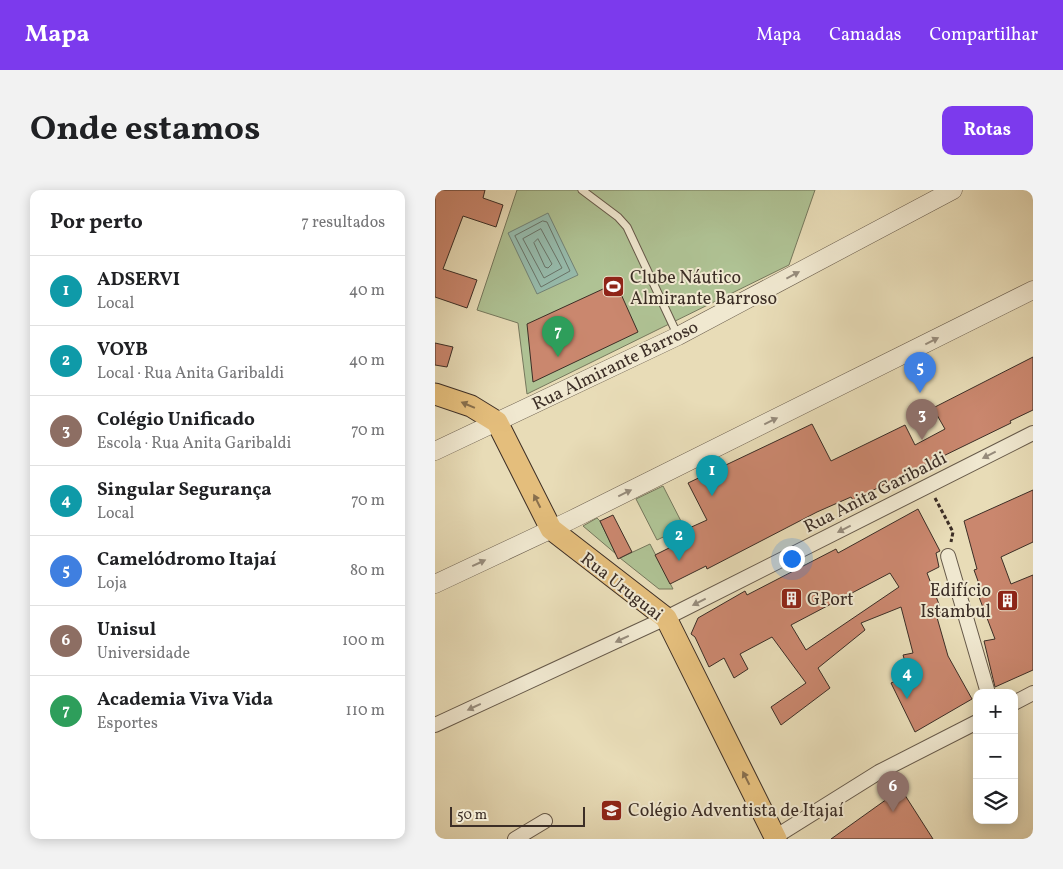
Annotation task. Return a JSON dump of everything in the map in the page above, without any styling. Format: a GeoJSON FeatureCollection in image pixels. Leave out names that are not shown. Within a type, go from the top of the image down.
{"type":"FeatureCollection","features":[{"type":"Feature","properties":{"kind":"main road"},"geometry":{"type":"LineString","coordinates":[[435,394],[471,406],[497,422]]}},
{"type":"Feature","properties":{"kind":"main road","name":"Rua Uruguai"},"geometry":{"type":"LineString","coordinates":[[497,422],[551,529],[666,618],[776,838]]}},
{"type":"Feature","properties":{"kind":"street","name":"Rua Almirante Barroso"},"geometry":{"type":"LineString","coordinates":[[435,451],[678,336],[953,190]]}},
{"type":"Feature","properties":{"kind":"street"},"geometry":{"type":"LineString","coordinates":[[435,584],[551,529],[1033,290]]}},
{"type":"Feature","properties":{"kind":"street","name":"Rua Anita Garibaldi"},"geometry":{"type":"LineString","coordinates":[[435,725],[666,618],[1033,433]]}},
{"type":"Feature","properties":{"kind":"street"},"geometry":{"type":"LineString","coordinates":[[948,556],[987,689]]}},
{"type":"Feature","properties":{"kind":"street"},"geometry":{"type":"LineString","coordinates":[[1018,701],[1033,693]]}},
{"type":"Feature","properties":{"kind":"street"},"geometry":{"type":"LineString","coordinates":[[776,838],[879,772],[973,724]]}},
{"type":"Feature","properties":{"kind":"street"},"geometry":{"type":"LineString","coordinates":[[515,839],[545,822]]}},
{"type":"Feature","properties":{"kind":"lane"},"geometry":{"type":"LineString","coordinates":[[582,190],[627,227],[678,336]]}},
{"type":"Feature","properties":{"kind":"path"},"geometry":{"type":"LineString","coordinates":[[928,486],[953,532],[948,556]]}},
{"type":"Feature","properties":{"kind":"shaded area","name":"Clube Náutico Almirante Barroso"},"geometry":{"type":"Polygon","coordinates":[[[517,190],[815,190],[789,265],[527,394],[518,323],[477,310],[517,190]]]}},
{"type":"Feature","properties":{"kind":"shaded area"},"geometry":{"type":"Polygon","coordinates":[[[663,486],[684,527],[657,540],[636,499],[663,486]]]}},
{"type":"Feature","properties":{"kind":"shaded area"},"geometry":{"type":"Polygon","coordinates":[[[597,518],[600,521],[616,554],[583,526],[597,518]]]}},
{"type":"Feature","properties":{"kind":"shaded area"},"geometry":{"type":"Polygon","coordinates":[[[650,544],[673,589],[659,589],[620,558],[650,544]]]}},
{"type":"Feature","properties":{"kind":"water"},"geometry":{"type":"Polygon","coordinates":[[[548,213],[578,275],[537,294],[508,233],[548,213]]]}},
{"type":"Feature","properties":{"kind":"building"},"geometry":{"type":"Polygon","coordinates":[[[435,190],[485,190],[483,198],[503,205],[496,227],[463,216],[443,269],[477,280],[467,308],[435,297],[435,190]]]}},
{"type":"Feature","properties":{"kind":"building"},"geometry":{"type":"Polygon","coordinates":[[[616,283],[638,332],[533,382],[527,324],[616,283]]]}},
{"type":"Feature","properties":{"kind":"building"},"geometry":{"type":"Polygon","coordinates":[[[435,343],[453,347],[447,367],[435,365],[435,343]]]}},
{"type":"Feature","properties":{"kind":"building"},"geometry":{"type":"Polygon","coordinates":[[[1033,357],[1033,410],[1010,421],[1011,423],[853,500],[851,497],[817,512],[707,569],[706,566],[670,584],[655,555],[691,537],[687,529],[707,520],[688,483],[812,424],[831,461],[905,425],[915,445],[945,429],[933,408],[1033,357]]]}},
{"type":"Feature","properties":{"kind":"building"},"geometry":{"type":"Polygon","coordinates":[[[1033,490],[1033,542],[1001,557],[1011,584],[1033,575],[1033,670],[995,687],[984,641],[995,639],[979,597],[983,595],[974,570],[977,569],[964,521],[1033,490]]]}},
{"type":"Feature","properties":{"kind":"building"},"geometry":{"type":"Polygon","coordinates":[[[918,509],[940,551],[936,553],[939,567],[927,573],[942,612],[936,614],[948,656],[972,699],[915,732],[891,683],[909,675],[903,655],[913,653],[901,607],[861,623],[865,630],[818,668],[830,688],[781,725],[771,707],[806,683],[772,637],[740,654],[748,669],[734,678],[724,658],[709,667],[695,637],[691,634],[698,618],[745,591],[747,595],[836,549],[838,553],[918,509]],[[890,573],[791,625],[806,650],[899,587],[890,573]]]}},
{"type":"Feature","properties":{"kind":"building"},"geometry":{"type":"Polygon","coordinates":[[[613,515],[632,552],[618,559],[600,521],[613,515]]]}},
{"type":"Feature","properties":{"kind":"building"},"geometry":{"type":"Polygon","coordinates":[[[901,789],[933,839],[831,839],[901,789]]]}},
{"type":"Feature","properties":{"kind":"place","name":"Clube Náutico Almirante Barroso"},"geometry":{"type":"Point","coordinates":[614,287]}},
{"type":"Feature","properties":{"kind":"place","name":"Academia Viva Vida"},"geometry":{"type":"Point","coordinates":[558,357]}},
{"type":"Feature","properties":{"kind":"place","name":"Camelódromo Itajaí"},"geometry":{"type":"Point","coordinates":[920,393]}},
{"type":"Feature","properties":{"kind":"place","name":"Colégio Unificado"},"geometry":{"type":"Point","coordinates":[922,440]}},
{"type":"Feature","properties":{"kind":"place","name":"ADSERVI"},"geometry":{"type":"Point","coordinates":[712,496]}},
{"type":"Feature","properties":{"kind":"place","name":"VOYB"},"geometry":{"type":"Point","coordinates":[679,561]}},
{"type":"Feature","properties":{"kind":"place","name":"GPort"},"geometry":{"type":"Point","coordinates":[791,599]}},
{"type":"Feature","properties":{"kind":"place","name":"Edifício Istambul"},"geometry":{"type":"Point","coordinates":[1007,600]}},
{"type":"Feature","properties":{"kind":"place","name":"Singular Segurança"},"geometry":{"type":"Point","coordinates":[907,699]}},
{"type":"Feature","properties":{"kind":"place","name":"Colégio Adventista de Itajaí"},"geometry":{"type":"Point","coordinates":[612,810]}},
{"type":"Feature","properties":{"kind":"place","name":"Unisul"},"geometry":{"type":"Point","coordinates":[893,812]}}]}
